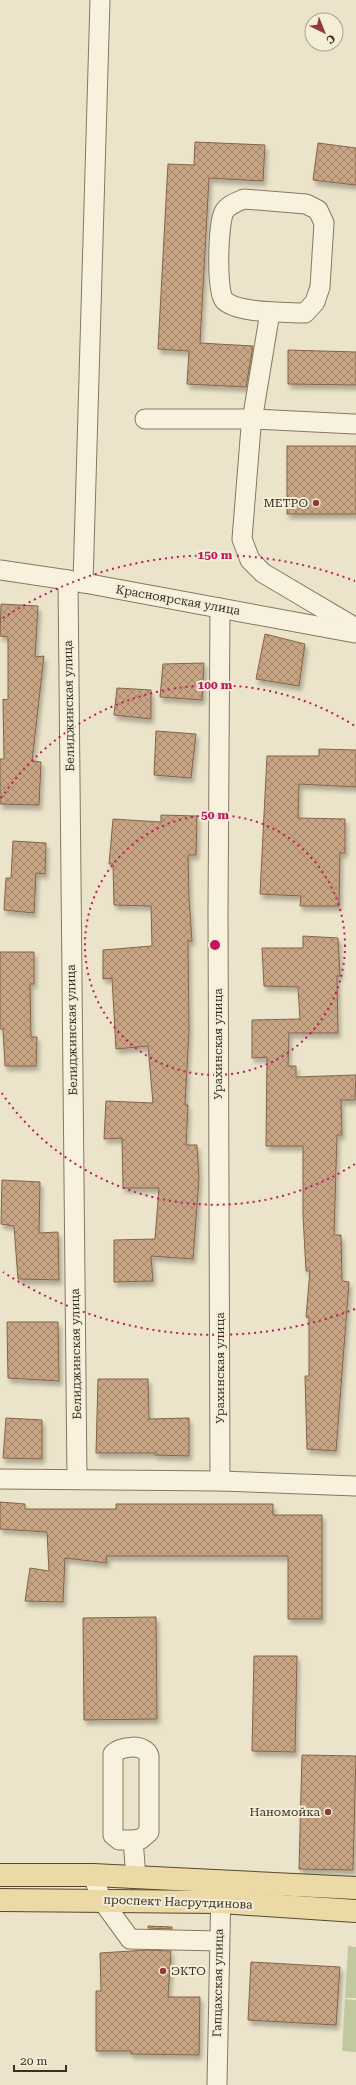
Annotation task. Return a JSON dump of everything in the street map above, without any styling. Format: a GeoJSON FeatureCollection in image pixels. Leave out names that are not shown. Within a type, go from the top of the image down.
{"type":"FeatureCollection","features":[{"type":"Feature","properties":{"kind":"main road","name":"проспект Насрутдинова"},"geometry":{"type":"LineString","coordinates":[[0,1875],[93,1875],[356,1888]]}},
{"type":"Feature","properties":{"kind":"main road","name":"проспект Насрутдинова"},"geometry":{"type":"LineString","coordinates":[[0,1900],[220,1902],[356,1911]]}},
{"type":"Feature","properties":{"kind":"street","name":"Белиджинская улица"},"geometry":{"type":"LineString","coordinates":[[77,1479],[75,582],[100,0]]}},
{"type":"Feature","properties":{"kind":"street"},"geometry":{"type":"LineString","coordinates":[[244,199],[306,204],[318,210],[324,223],[320,287],[315,302],[305,313],[270,312],[232,304],[224,300],[220,292],[220,222],[224,211],[231,205],[244,199]]}},
{"type":"Feature","properties":{"kind":"street"},"geometry":{"type":"LineString","coordinates":[[270,312],[254,419],[251,427],[242,539],[250,560],[263,573],[356,628]]}},
{"type":"Feature","properties":{"kind":"street"},"geometry":{"type":"LineString","coordinates":[[144,419],[254,419],[354,424]]}},
{"type":"Feature","properties":{"kind":"street","name":"Красноярская улица"},"geometry":{"type":"LineString","coordinates":[[0,570],[220,608],[356,634]]}},
{"type":"Feature","properties":{"kind":"street","name":"Урахинская улица"},"geometry":{"type":"LineString","coordinates":[[220,608],[218,934],[220,1481]]}},
{"type":"Feature","properties":{"kind":"street"},"geometry":{"type":"LineString","coordinates":[[0,1479],[220,1481],[356,1486]]}},
{"type":"Feature","properties":{"kind":"street"},"geometry":{"type":"LineString","coordinates":[[143,1748],[148,1752],[149,1756],[149,1832],[141,1839],[133,1840],[119,1840],[112,1835],[113,1754],[120,1749],[143,1748]]}},
{"type":"Feature","properties":{"kind":"street"},"geometry":{"type":"LineString","coordinates":[[133,1840],[136,1877]]}},
{"type":"Feature","properties":{"kind":"street"},"geometry":{"type":"LineString","coordinates":[[93,1875],[101,1900],[130,1939],[219,1941]]}},
{"type":"Feature","properties":{"kind":"street","name":"Гапцахская улица"},"geometry":{"type":"LineString","coordinates":[[217,2085],[221,1881]]}},
{"type":"Feature","properties":{"kind":"green space"},"geometry":{"type":"Polygon","coordinates":[[[348,1946],[356,1947],[356,1998],[345,1998],[348,1946]]]}},
{"type":"Feature","properties":{"kind":"green space"},"geometry":{"type":"Polygon","coordinates":[[[345,1999],[356,2000],[356,2052],[342,2051],[345,1999]]]}},
{"type":"Feature","properties":{"kind":"building"},"geometry":{"type":"Polygon","coordinates":[[[195,142],[265,145],[263,181],[209,178],[200,343],[253,346],[246,387],[187,384],[189,351],[158,349],[168,164],[194,165],[195,142]]]}},
{"type":"Feature","properties":{"kind":"building"},"geometry":{"type":"Polygon","coordinates":[[[318,143],[356,148],[356,185],[313,180],[318,143]]]}},
{"type":"Feature","properties":{"kind":"building"},"geometry":{"type":"Polygon","coordinates":[[[288,350],[356,352],[356,385],[288,384],[288,350]]]}},
{"type":"Feature","properties":{"kind":"building"},"geometry":{"type":"Polygon","coordinates":[[[287,446],[356,446],[356,514],[287,514],[287,446]]]}},
{"type":"Feature","properties":{"kind":"building"},"geometry":{"type":"Polygon","coordinates":[[[1,604],[38,606],[35,657],[44,656],[32,761],[41,762],[39,805],[0,804],[0,759],[4,759],[3,699],[8,700],[8,637],[0,636],[1,604]]]}},
{"type":"Feature","properties":{"kind":"building"},"geometry":{"type":"Polygon","coordinates":[[[265,634],[305,644],[299,686],[256,679],[265,634]]]}},
{"type":"Feature","properties":{"kind":"building"},"geometry":{"type":"Polygon","coordinates":[[[204,663],[202,700],[160,697],[163,664],[204,663]]]}},
{"type":"Feature","properties":{"kind":"building"},"geometry":{"type":"Polygon","coordinates":[[[117,688],[151,690],[151,719],[114,715],[117,688]]]}},
{"type":"Feature","properties":{"kind":"building"},"geometry":{"type":"Polygon","coordinates":[[[156,731],[196,734],[191,778],[154,775],[156,731]]]}},
{"type":"Feature","properties":{"kind":"building"},"geometry":{"type":"Polygon","coordinates":[[[319,749],[356,750],[356,787],[299,784],[298,818],[345,819],[345,853],[340,853],[339,906],[300,906],[301,896],[260,894],[267,756],[319,756],[319,749]]]}},
{"type":"Feature","properties":{"kind":"building"},"geometry":{"type":"Polygon","coordinates":[[[161,815],[197,816],[196,855],[188,855],[192,941],[188,941],[189,1031],[185,1105],[188,1105],[186,1145],[197,1145],[199,1178],[193,1259],[151,1256],[153,1281],[114,1282],[114,1240],[155,1239],[159,1188],[123,1188],[122,1138],[104,1139],[106,1101],[153,1103],[148,1046],[116,1049],[112,978],[103,979],[103,950],[152,946],[151,906],[114,905],[113,864],[109,864],[113,819],[161,822],[161,815]]]}},
{"type":"Feature","properties":{"kind":"building"},"geometry":{"type":"Polygon","coordinates":[[[13,841],[46,843],[45,874],[36,873],[34,913],[4,910],[6,878],[11,878],[13,841]]]}},
{"type":"Feature","properties":{"kind":"building"},"geometry":{"type":"Polygon","coordinates":[[[303,936],[338,938],[340,976],[337,976],[338,1033],[289,1033],[288,1066],[296,1066],[296,1077],[356,1075],[355,1100],[341,1100],[342,1135],[337,1135],[334,1235],[341,1235],[342,1281],[349,1282],[336,1451],[307,1449],[305,1376],[309,1376],[309,1318],[306,1317],[310,1271],[306,1271],[303,1215],[303,1146],[266,1146],[267,1057],[252,1058],[252,1020],[300,1019],[298,987],[264,986],[262,948],[303,948],[303,936]]]}},
{"type":"Feature","properties":{"kind":"building"},"geometry":{"type":"Polygon","coordinates":[[[0,952],[34,952],[34,984],[30,984],[31,1037],[37,1037],[36,1066],[5,1066],[3,1029],[0,1029],[0,952]]]}},
{"type":"Feature","properties":{"kind":"building"},"geometry":{"type":"Polygon","coordinates":[[[2,1180],[40,1182],[39,1233],[58,1232],[59,1280],[18,1279],[14,1226],[1,1224],[2,1180]]]}},
{"type":"Feature","properties":{"kind":"building"},"geometry":{"type":"Polygon","coordinates":[[[7,1322],[58,1322],[59,1381],[8,1378],[7,1322]]]}},
{"type":"Feature","properties":{"kind":"building"},"geometry":{"type":"Polygon","coordinates":[[[98,1379],[148,1379],[149,1419],[189,1418],[189,1456],[155,1455],[155,1453],[96,1453],[98,1379]]]}},
{"type":"Feature","properties":{"kind":"building"},"geometry":{"type":"Polygon","coordinates":[[[6,1418],[42,1420],[42,1459],[3,1458],[6,1418]]]}},
{"type":"Feature","properties":{"kind":"building"},"geometry":{"type":"Polygon","coordinates":[[[0,1502],[25,1504],[25,1509],[116,1509],[116,1504],[273,1504],[273,1515],[322,1515],[322,1619],[288,1619],[288,1556],[106,1556],[107,1563],[65,1558],[63,1602],[25,1601],[30,1568],[49,1571],[47,1532],[0,1529],[0,1502]]]}},
{"type":"Feature","properties":{"kind":"building"},"geometry":{"type":"Polygon","coordinates":[[[156,1617],[157,1719],[84,1720],[83,1618],[156,1617]]]}},
{"type":"Feature","properties":{"kind":"building"},"geometry":{"type":"Polygon","coordinates":[[[254,1656],[297,1656],[295,1752],[252,1751],[254,1656]]]}},
{"type":"Feature","properties":{"kind":"building","name":"Наномойка"},"geometry":{"type":"Polygon","coordinates":[[[302,1755],[356,1756],[353,1870],[299,1869],[302,1755]]]}},
{"type":"Feature","properties":{"kind":"building"},"geometry":{"type":"Polygon","coordinates":[[[148,1926],[172,1927],[172,1929],[148,1928],[148,1926]]]}},
{"type":"Feature","properties":{"kind":"building"},"geometry":{"type":"Polygon","coordinates":[[[147,1950],[171,1951],[168,1997],[200,1997],[199,2055],[131,2054],[131,2051],[96,2051],[96,1991],[101,1991],[100,1953],[147,1950]]]}},
{"type":"Feature","properties":{"kind":"building"},"geometry":{"type":"Polygon","coordinates":[[[251,1962],[340,1967],[336,2025],[248,2020],[251,1962]]]}},
{"type":"Feature","properties":{"kind":"place","name":"МЕТРО"},"geometry":{"type":"Point","coordinates":[316,503]}},
{"type":"Feature","properties":{"kind":"place","name":"Наномойка"},"geometry":{"type":"Point","coordinates":[328,1812]}},
{"type":"Feature","properties":{"kind":"place","name":"ЭКТО"},"geometry":{"type":"Point","coordinates":[163,1971]}}]}
